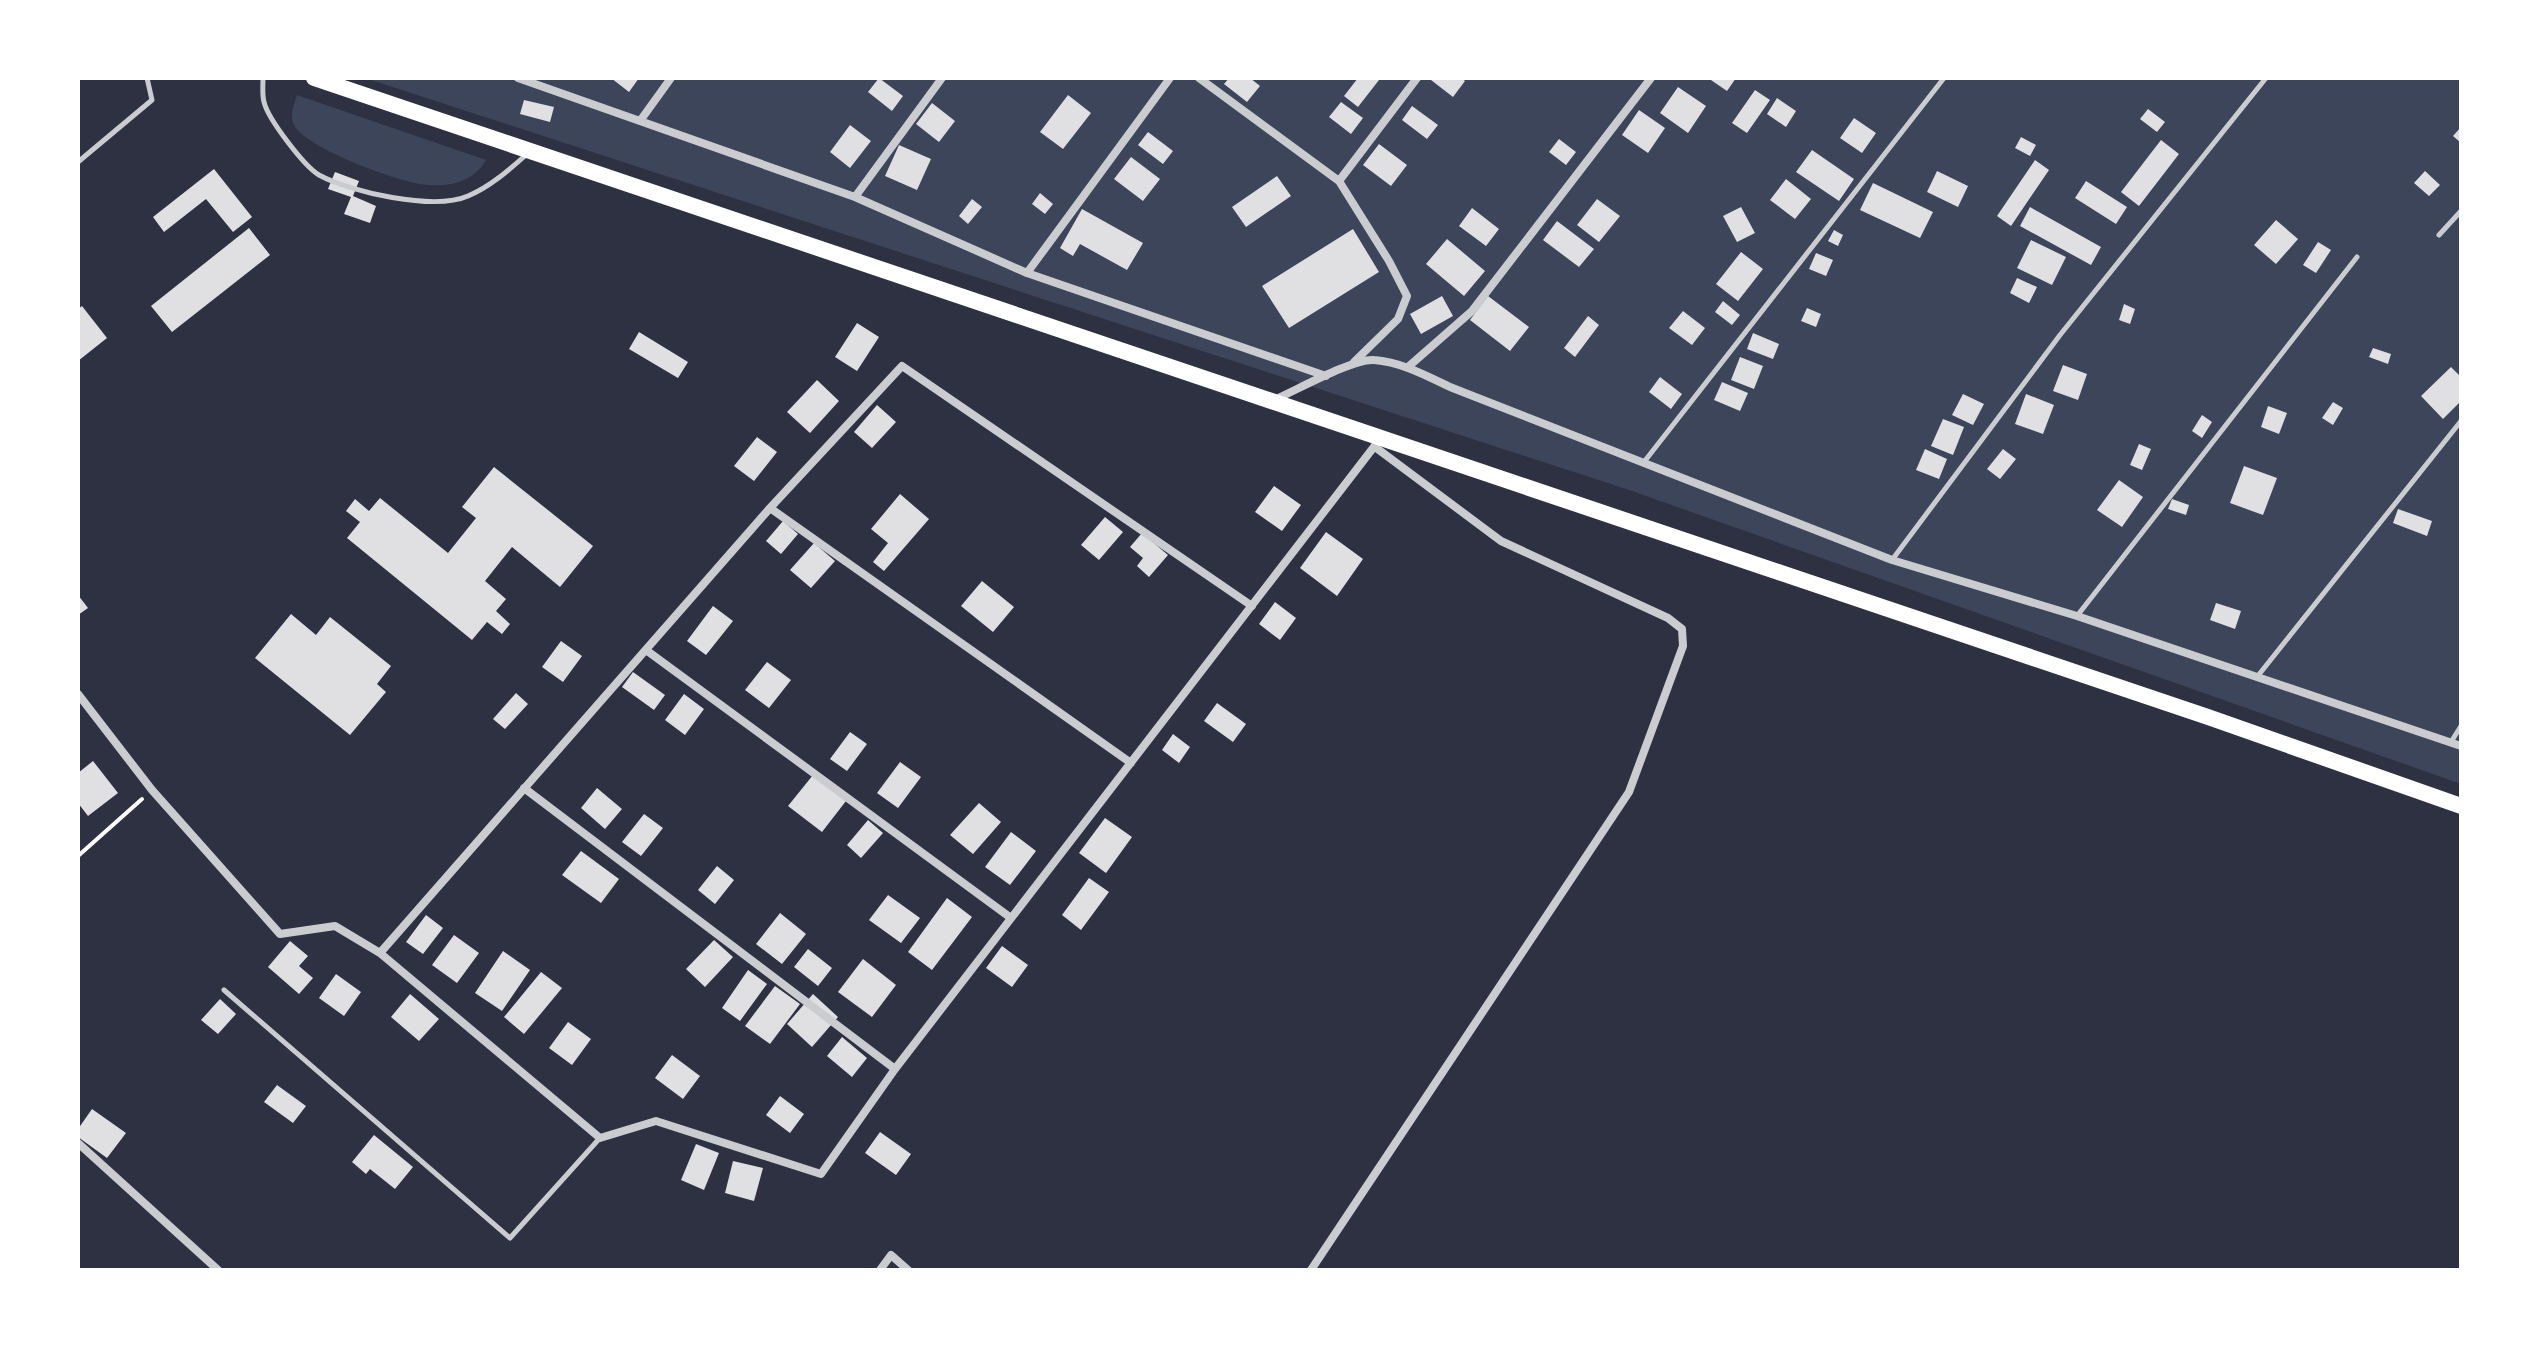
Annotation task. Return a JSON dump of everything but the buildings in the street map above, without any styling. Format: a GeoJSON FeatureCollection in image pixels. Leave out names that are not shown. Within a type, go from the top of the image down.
{"type":"FeatureCollection","features":[{"type":"Feature","properties":{"kind":"highway"},"geometry":{"type":"LineString","coordinates":[[314,78],[1272,401],[1378,443],[2208,717],[2461,806]]}},
{"type":"Feature","properties":{"kind":"street"},"geometry":{"type":"LineString","coordinates":[[518,78],[855,197],[1027,273],[1326,376]]}},
{"type":"Feature","properties":{"kind":"street"},"geometry":{"type":"LineString","coordinates":[[640,121],[671,78]]}},
{"type":"Feature","properties":{"kind":"street"},"geometry":{"type":"LineString","coordinates":[[855,197],[942,78]]}},
{"type":"Feature","properties":{"kind":"street"},"geometry":{"type":"LineString","coordinates":[[1027,273],[1170,78]]}},
{"type":"Feature","properties":{"kind":"street"},"geometry":{"type":"LineString","coordinates":[[1199,78],[1339,181],[1389,261],[1407,296],[1398,319],[1352,364]]}},
{"type":"Feature","properties":{"kind":"street"},"geometry":{"type":"LineString","coordinates":[[1339,181],[1417,78]]}},
{"type":"Feature","properties":{"kind":"street"},"geometry":{"type":"LineString","coordinates":[[1408,367],[1472,311],[1651,78]]}},
{"type":"Feature","properties":{"kind":"street"},"geometry":{"type":"LineString","coordinates":[[1272,401],[1352,364],[1372,359],[1408,367],[1450,387],[1892,560],[2077,616],[2461,746]]}},
{"type":"Feature","properties":{"kind":"street"},"geometry":{"type":"LineString","coordinates":[[380,953],[770,508],[902,366],[1252,606]]}},
{"type":"Feature","properties":{"kind":"street"},"geometry":{"type":"LineString","coordinates":[[78,694],[152,790],[280,934],[335,926],[380,953],[600,1138],[656,1121],[821,1174],[895,1069],[1378,443],[1501,541],[1668,618],[1682,629],[1683,646],[1629,792],[1311,1270]]}},
{"type":"Feature","properties":{"kind":"street"},"geometry":{"type":"LineString","coordinates":[[770,508],[1131,763]]}},
{"type":"Feature","properties":{"kind":"street"},"geometry":{"type":"LineString","coordinates":[[646,650],[1011,918]]}},
{"type":"Feature","properties":{"kind":"street"},"geometry":{"type":"LineString","coordinates":[[524,788],[895,1069]]}},
{"type":"Feature","properties":{"kind":"street"},"geometry":{"type":"LineString","coordinates":[[78,1143],[218,1270]]}},
{"type":"Feature","properties":{"kind":"street"},"geometry":{"type":"LineString","coordinates":[[880,1270],[891,1255],[908,1270]]}},
{"type":"Feature","properties":{"kind":"lane"},"geometry":{"type":"LineString","coordinates":[[78,162],[152,100],[147,78]]}},
{"type":"Feature","properties":{"kind":"lane"},"geometry":{"type":"LineString","coordinates":[[263,78],[264,104],[288,143],[317,174],[377,196],[422,201],[465,198],[503,176],[531,151]]}},
{"type":"Feature","properties":{"kind":"lane"},"geometry":{"type":"LineString","coordinates":[[1644,462],[1944,78]]}},
{"type":"Feature","properties":{"kind":"lane"},"geometry":{"type":"LineString","coordinates":[[1892,560],[2060,335],[2266,78]]}},
{"type":"Feature","properties":{"kind":"lane"},"geometry":{"type":"LineString","coordinates":[[2439,235],[2461,211]]}},
{"type":"Feature","properties":{"kind":"lane"},"geometry":{"type":"LineString","coordinates":[[2077,616],[2357,257]]}},
{"type":"Feature","properties":{"kind":"lane"},"geometry":{"type":"LineString","coordinates":[[2256,678],[2461,421]]}},
{"type":"Feature","properties":{"kind":"lane"},"geometry":{"type":"LineString","coordinates":[[2451,743],[2461,726]]}},
{"type":"Feature","properties":{"kind":"lane"},"geometry":{"type":"LineString","coordinates":[[224,990],[510,1238],[600,1138]]}},
{"type":"Feature","properties":{"kind":"path"},"geometry":{"type":"LineString","coordinates":[[78,856],[152,790]]}},
{"type":"Feature","properties":{"kind":"shaded area"},"geometry":{"type":"Polygon","coordinates":[[[365,78],[2461,78],[2461,784],[1629,490],[365,78]]]}},
{"type":"Feature","properties":{"kind":"shaded area"},"geometry":{"type":"Polygon","coordinates":[[[297,95],[486,160],[469,178],[446,185],[415,183],[377,172],[334,154],[302,134],[292,118],[297,95]]]}}]}
